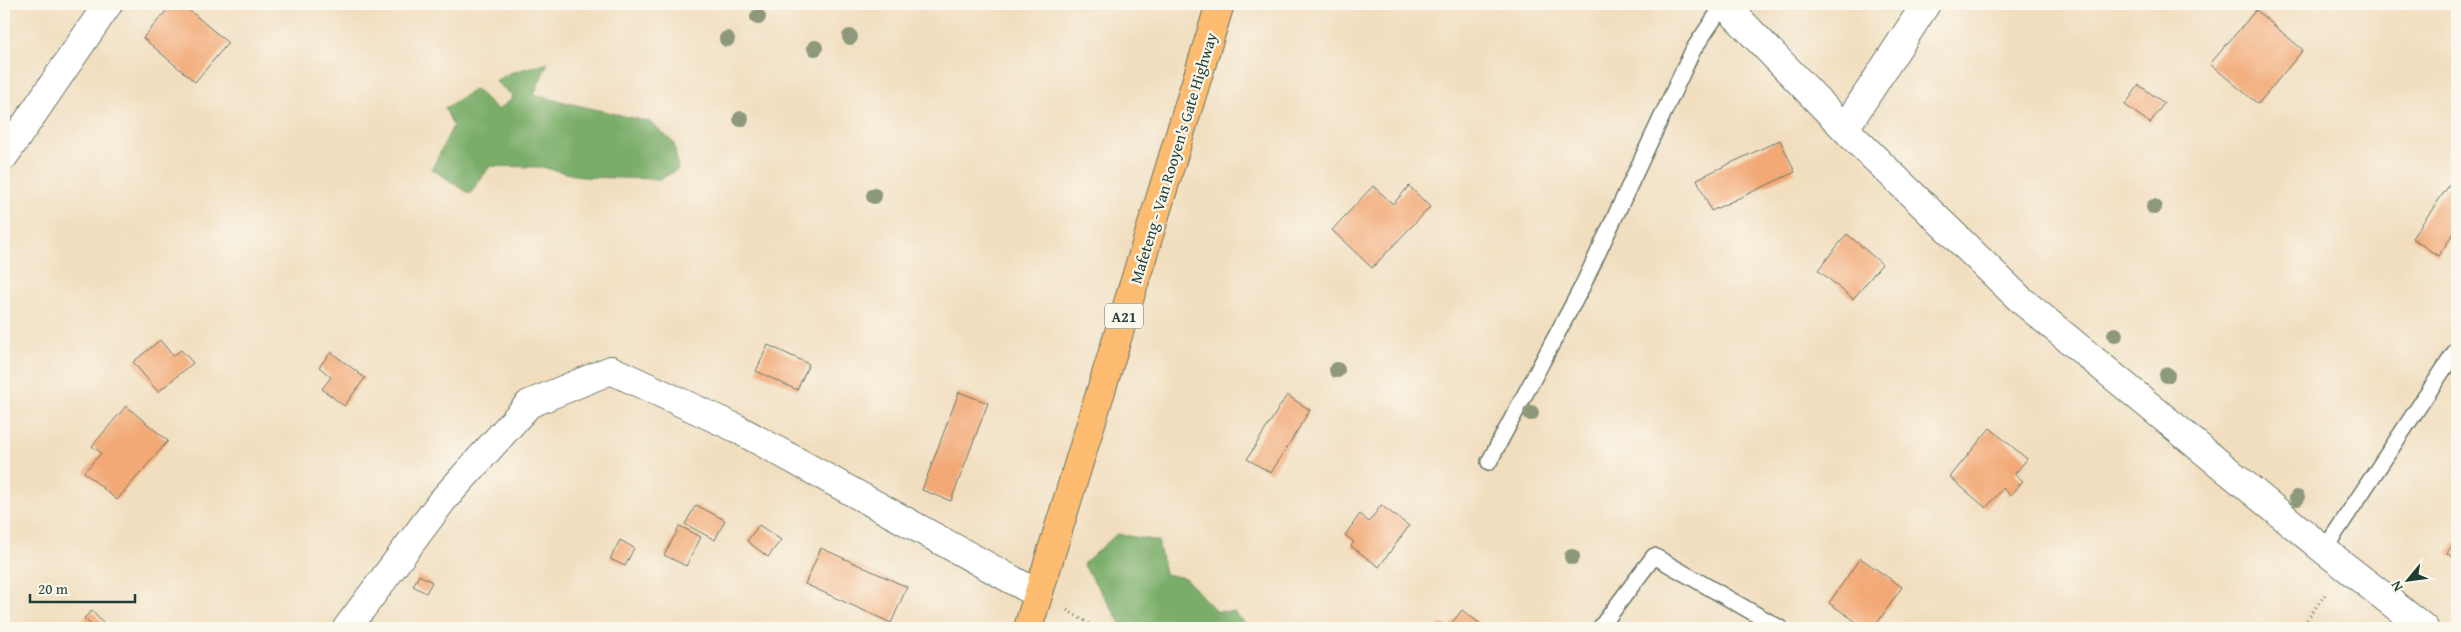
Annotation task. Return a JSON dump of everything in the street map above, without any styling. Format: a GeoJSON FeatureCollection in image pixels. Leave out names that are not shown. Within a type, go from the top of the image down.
{"type":"FeatureCollection","features":[{"type":"Feature","properties":{"kind":"main road","name":"Mafeteng - Van Rooyen's Gate Highway"},"geometry":{"type":"LineString","coordinates":[[1028,628],[1220,4]]}},
{"type":"Feature","properties":{"kind":"street"},"geometry":{"type":"LineString","coordinates":[[4,156],[108,4]]}},
{"type":"Feature","properties":{"kind":"street"},"geometry":{"type":"LineString","coordinates":[[1724,4],[1845,128],[2021,300],[2334,558],[2424,628]]}},
{"type":"Feature","properties":{"kind":"street"},"geometry":{"type":"LineString","coordinates":[[1845,128],[1926,4]]}},
{"type":"Feature","properties":{"kind":"street"},"geometry":{"type":"LineString","coordinates":[[347,628],[442,501],[529,404],[611,370],[736,428],[1038,594]]}},
{"type":"Feature","properties":{"kind":"lane"},"geometry":{"type":"LineString","coordinates":[[1489,462],[1582,287],[1693,50],[1724,4]]}},
{"type":"Feature","properties":{"kind":"lane"},"geometry":{"type":"LineString","coordinates":[[2334,558],[2457,349]]}},
{"type":"Feature","properties":{"kind":"lane"},"geometry":{"type":"LineString","coordinates":[[1600,628],[1654,556],[1780,628]]}},
{"type":"Feature","properties":{"kind":"path"},"geometry":{"type":"LineString","coordinates":[[2301,628],[2334,558]]}},
{"type":"Feature","properties":{"kind":"green space"},"geometry":{"type":"Polygon","coordinates":[[[548,62],[534,95],[650,122],[674,143],[678,169],[661,179],[582,177],[542,167],[490,166],[470,194],[432,169],[453,126],[445,108],[475,89],[498,110],[514,97],[495,81],[510,73],[548,62]]]}},
{"type":"Feature","properties":{"kind":"green space"},"geometry":{"type":"Polygon","coordinates":[[[1117,534],[1158,541],[1165,574],[1185,578],[1216,611],[1234,612],[1250,628],[1124,628],[1083,564],[1117,534]]]}},
{"type":"Feature","properties":{"kind":"building"},"geometry":{"type":"Polygon","coordinates":[[[172,4],[182,4],[228,43],[195,82],[143,38],[172,4]]]}},
{"type":"Feature","properties":{"kind":"building"},"geometry":{"type":"Polygon","coordinates":[[[2256,10],[2303,50],[2258,104],[2210,64],[2256,10]]]}},
{"type":"Feature","properties":{"kind":"building"},"geometry":{"type":"Polygon","coordinates":[[[2139,85],[2164,103],[2150,123],[2125,105],[2139,85]]]}},
{"type":"Feature","properties":{"kind":"building"},"geometry":{"type":"Polygon","coordinates":[[[1780,140],[1795,172],[1711,211],[1697,179],[1780,140]]]}},
{"type":"Feature","properties":{"kind":"building"},"geometry":{"type":"Polygon","coordinates":[[[2457,174],[2457,229],[2438,256],[2412,238],[2457,174]]]}},
{"type":"Feature","properties":{"kind":"building"},"geometry":{"type":"Polygon","coordinates":[[[1373,186],[1393,204],[1409,186],[1430,207],[1372,268],[1332,230],[1373,186]]]}},
{"type":"Feature","properties":{"kind":"building"},"geometry":{"type":"Polygon","coordinates":[[[1847,234],[1882,264],[1853,299],[1818,270],[1847,234]]]}},
{"type":"Feature","properties":{"kind":"building"},"geometry":{"type":"Polygon","coordinates":[[[160,340],[173,356],[181,350],[193,363],[158,392],[133,362],[160,340]]]}},
{"type":"Feature","properties":{"kind":"building"},"geometry":{"type":"Polygon","coordinates":[[[768,345],[809,364],[797,390],[756,371],[768,345]]]}},
{"type":"Feature","properties":{"kind":"building"},"geometry":{"type":"Polygon","coordinates":[[[331,352],[365,378],[344,406],[322,389],[331,377],[319,367],[331,352]]]}},
{"type":"Feature","properties":{"kind":"building"},"geometry":{"type":"Polygon","coordinates":[[[959,392],[988,403],[951,501],[922,490],[959,392]]]}},
{"type":"Feature","properties":{"kind":"building"},"geometry":{"type":"Polygon","coordinates":[[[1287,395],[1310,410],[1271,473],[1247,459],[1287,395]]]}},
{"type":"Feature","properties":{"kind":"building"},"geometry":{"type":"Polygon","coordinates":[[[126,406],[168,441],[117,500],[84,472],[101,453],[92,446],[126,406]]]}},
{"type":"Feature","properties":{"kind":"building"},"geometry":{"type":"Polygon","coordinates":[[[1990,428],[2027,459],[2015,474],[2023,481],[2010,495],[2003,488],[1986,508],[1950,477],[1990,428]]]}},
{"type":"Feature","properties":{"kind":"building"},"geometry":{"type":"Polygon","coordinates":[[[696,505],[725,520],[715,540],[685,524],[696,505]]]}},
{"type":"Feature","properties":{"kind":"building"},"geometry":{"type":"Polygon","coordinates":[[[1381,505],[1409,526],[1379,567],[1351,546],[1354,542],[1345,535],[1360,514],[1369,522],[1381,505]]]}},
{"type":"Feature","properties":{"kind":"building"},"geometry":{"type":"Polygon","coordinates":[[[759,525],[781,540],[768,557],[747,541],[759,525]]]}},
{"type":"Feature","properties":{"kind":"building"},"geometry":{"type":"Polygon","coordinates":[[[680,526],[701,537],[686,566],[664,555],[680,526]]]}},
{"type":"Feature","properties":{"kind":"building"},"geometry":{"type":"Polygon","coordinates":[[[2457,537],[2457,560],[2447,553],[2457,537]]]}},
{"type":"Feature","properties":{"kind":"building"},"geometry":{"type":"Polygon","coordinates":[[[620,540],[634,548],[625,566],[610,559],[620,540]]]}},
{"type":"Feature","properties":{"kind":"building"},"geometry":{"type":"Polygon","coordinates":[[[821,548],[907,587],[891,623],[805,584],[821,548]]]}},
{"type":"Feature","properties":{"kind":"building"},"geometry":{"type":"Polygon","coordinates":[[[1860,558],[1902,587],[1874,628],[1865,628],[1829,603],[1860,558]]]}},
{"type":"Feature","properties":{"kind":"building"},"geometry":{"type":"Polygon","coordinates":[[[419,575],[432,582],[426,593],[413,586],[419,575]]]}},
{"type":"Feature","properties":{"kind":"building"},"geometry":{"type":"Polygon","coordinates":[[[1462,610],[1483,626],[1481,628],[1448,628],[1462,610]]]}},
{"type":"Feature","properties":{"kind":"building"},"geometry":{"type":"Polygon","coordinates":[[[92,611],[103,623],[97,628],[94,628],[84,618],[92,611]]]}},
{"type":"Feature","properties":{"kind":"building"},"geometry":{"type":"Polygon","coordinates":[[[1441,623],[1448,628],[1437,628],[1441,623]]]}}]}
